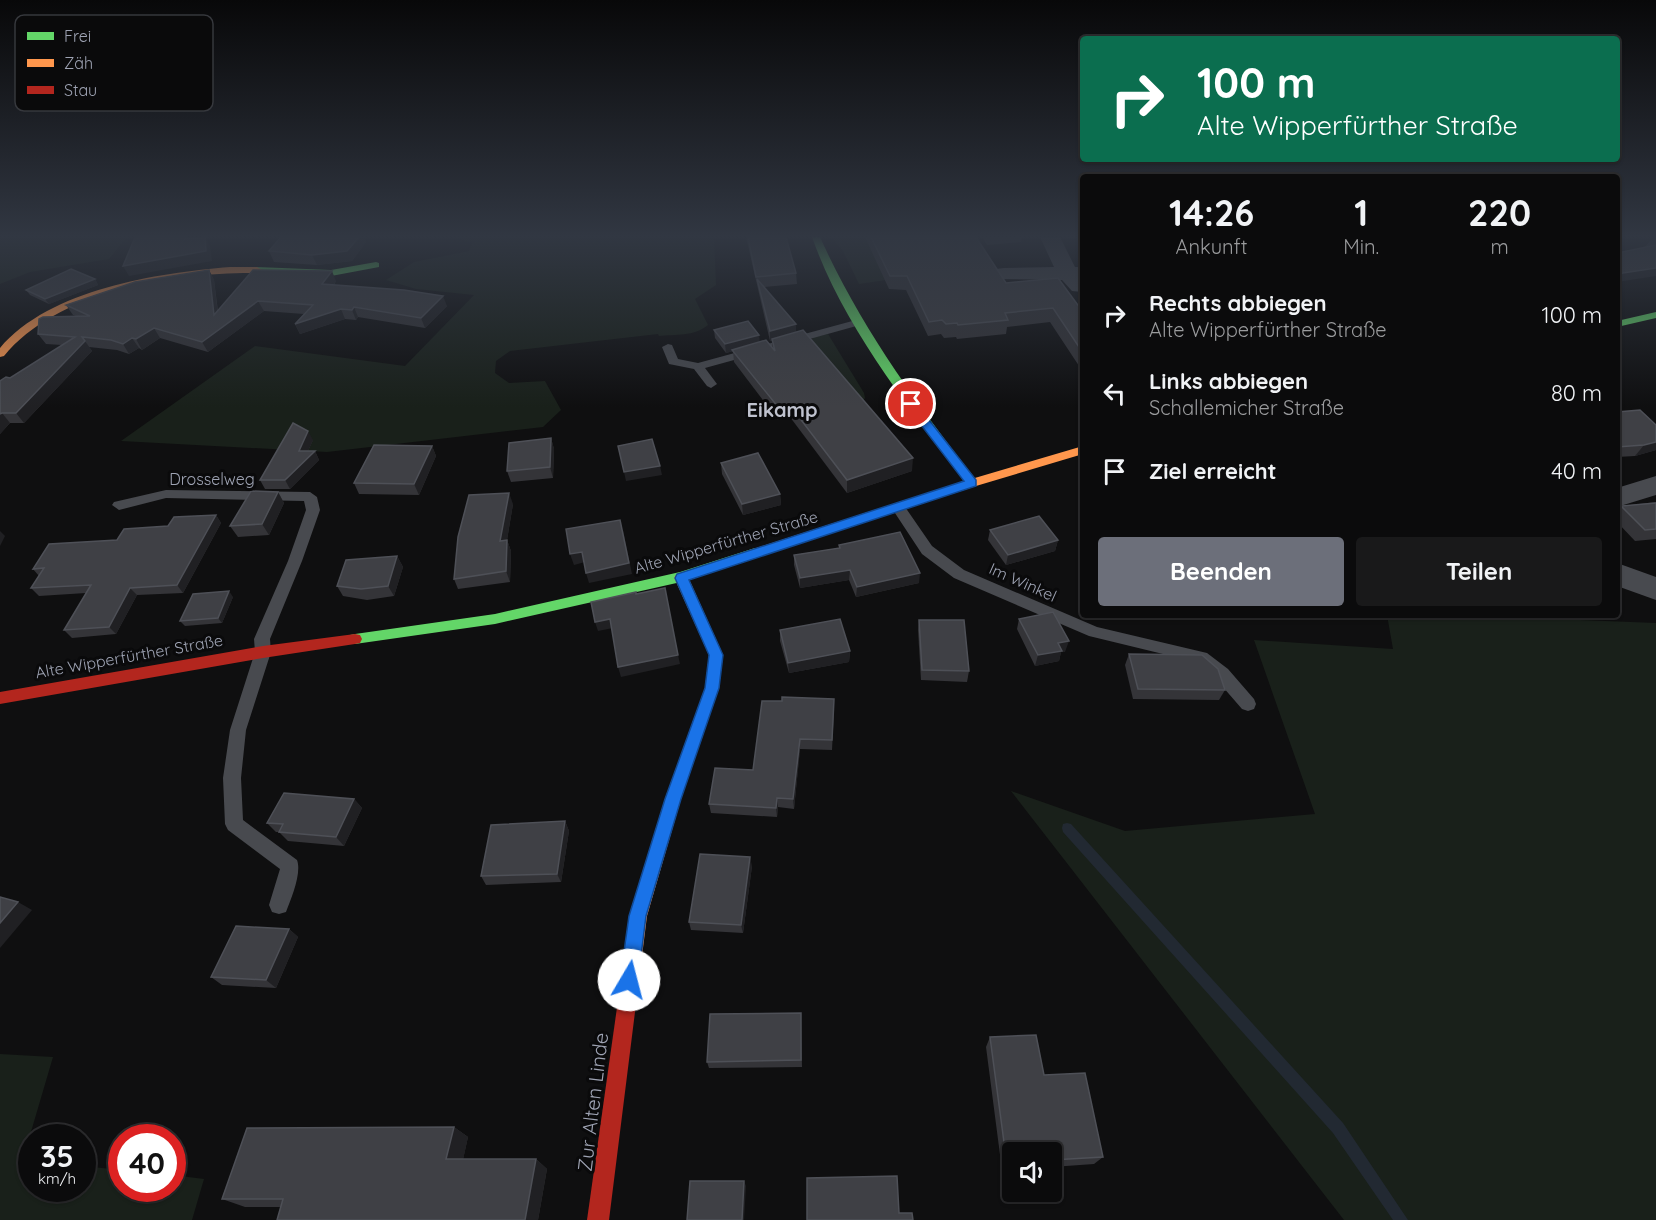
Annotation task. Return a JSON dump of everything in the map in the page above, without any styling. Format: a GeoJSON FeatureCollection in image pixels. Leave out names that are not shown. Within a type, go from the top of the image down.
{"type":"FeatureCollection","features":[{"type":"Feature","properties":{"kind":"street"},"geometry":{"type":"LineString","coordinates":[[0,354],[4,346],[31,325],[59,311],[105,294]]}},
{"type":"Feature","properties":{"kind":"street"},"geometry":{"type":"LineString","coordinates":[[840,294],[855,323],[886,371],[972,483]]}},
{"type":"Feature","properties":{"kind":"street"},"geometry":{"type":"LineString","coordinates":[[1620,323],[1656,315]]}},
{"type":"Feature","properties":{"kind":"street","name":"Alte Wipperfürther Straße"},"geometry":{"type":"LineString","coordinates":[[0,698],[263,652],[495,619],[681,578],[972,483],[1080,451]]}},
{"type":"Feature","properties":{"kind":"street"},"geometry":{"type":"LineString","coordinates":[[1620,497],[1656,485]]}},
{"type":"Feature","properties":{"kind":"street"},"geometry":{"type":"LineString","coordinates":[[1620,575],[1656,589]]}},
{"type":"Feature","properties":{"kind":"street","name":"Zur Alten Linde"},"geometry":{"type":"LineString","coordinates":[[598,1220],[638,916],[673,799],[712,688],[716,655],[681,578]]}},
{"type":"Feature","properties":{"kind":"lane"},"geometry":{"type":"LineString","coordinates":[[668,347],[673,362],[698,366],[855,323]]}},
{"type":"Feature","properties":{"kind":"lane"},"geometry":{"type":"LineString","coordinates":[[698,366],[711,384]]}},
{"type":"Feature","properties":{"kind":"lane","name":"Drosselweg"},"geometry":{"type":"LineString","coordinates":[[119,505],[166,494],[310,497],[313,510],[295,561],[262,639],[263,652]]}},
{"type":"Feature","properties":{"kind":"lane","name":"Im Winkel"},"geometry":{"type":"LineString","coordinates":[[898,507],[927,550],[959,574],[1094,632],[1201,657],[1222,674],[1248,704]]}},
{"type":"Feature","properties":{"kind":"lane"},"geometry":{"type":"LineString","coordinates":[[674,561],[681,578]]}},
{"type":"Feature","properties":{"kind":"lane"},"geometry":{"type":"LineString","coordinates":[[263,652],[238,730],[232,778],[234,824],[290,866],[279,904]]}},
{"type":"Feature","properties":{"kind":"shaded area"},"geometry":{"type":"Polygon","coordinates":[[[464,294],[703,294],[695,299],[708,325],[697,332],[684,334],[659,336],[658,334],[510,351],[496,361],[495,373],[509,383],[545,381],[561,410],[543,427],[327,452],[121,441],[255,346],[405,366],[474,295],[464,294]]]}},
{"type":"Feature","properties":{"kind":"shaded area"},"geometry":{"type":"Polygon","coordinates":[[[828,334],[864,393],[865,398],[862,402],[810,341],[814,337],[828,334]]]}},
{"type":"Feature","properties":{"kind":"shaded area"},"geometry":{"type":"Polygon","coordinates":[[[1388,618],[1530,618],[1656,623],[1656,1220],[1344,1220],[1011,791],[1125,831],[1315,814],[1254,640],[1393,649],[1388,618]]]}},
{"type":"Feature","properties":{"kind":"shaded area"},"geometry":{"type":"Polygon","coordinates":[[[0,1054],[53,1057],[33,1124],[18,1124],[18,1202],[96,1202],[96,1167],[108,1169],[108,1202],[186,1202],[186,1177],[204,1179],[192,1220],[0,1220],[0,1054]]]}},
{"type":"Feature","properties":{"kind":"building"},"geometry":{"type":"Polygon","coordinates":[[[34,294],[58,294],[45,299],[34,294]]]}},
{"type":"Feature","properties":{"kind":"building"},"geometry":{"type":"Polygon","coordinates":[[[99,294],[212,294],[214,315],[232,294],[430,294],[443,296],[421,318],[354,307],[352,310],[341,309],[295,324],[313,305],[258,301],[202,342],[154,328],[123,344],[111,340],[82,337],[85,341],[16,413],[0,414],[0,381],[6,377],[10,378],[75,337],[38,334],[39,319],[90,316],[66,305],[99,294]]]}},
{"type":"Feature","properties":{"kind":"building"},"geometry":{"type":"Polygon","coordinates":[[[761,294],[770,294],[796,324],[770,331],[761,294]]]}},
{"type":"Feature","properties":{"kind":"building"},"geometry":{"type":"Polygon","coordinates":[[[916,294],[1070,294],[1080,308],[1080,348],[1053,308],[1005,313],[1008,320],[958,325],[957,323],[946,324],[942,320],[929,322],[916,294]]]}},
{"type":"Feature","properties":{"kind":"building"},"geometry":{"type":"Polygon","coordinates":[[[748,321],[759,335],[725,344],[714,330],[748,321]]]}},
{"type":"Feature","properties":{"kind":"building"},"geometry":{"type":"Polygon","coordinates":[[[803,330],[913,458],[847,480],[789,404],[778,407],[732,350],[766,340],[775,351],[772,339],[803,330]]]}},
{"type":"Feature","properties":{"kind":"building"},"geometry":{"type":"Polygon","coordinates":[[[1640,410],[1656,425],[1656,442],[1620,447],[1620,412],[1640,410]]]}},
{"type":"Feature","properties":{"kind":"building"},"geometry":{"type":"Polygon","coordinates":[[[293,423],[308,431],[299,451],[315,451],[285,480],[260,480],[293,423]]]}},
{"type":"Feature","properties":{"kind":"building"},"geometry":{"type":"Polygon","coordinates":[[[551,438],[550,467],[507,471],[509,443],[551,438]]]}},
{"type":"Feature","properties":{"kind":"building"},"geometry":{"type":"Polygon","coordinates":[[[652,439],[660,466],[624,472],[618,446],[652,439]]]}},
{"type":"Feature","properties":{"kind":"building"},"geometry":{"type":"Polygon","coordinates":[[[374,445],[432,446],[414,484],[354,483],[374,445]]]}},
{"type":"Feature","properties":{"kind":"building"},"geometry":{"type":"Polygon","coordinates":[[[758,453],[780,494],[742,504],[721,463],[758,453]]]}},
{"type":"Feature","properties":{"kind":"building"},"geometry":{"type":"Polygon","coordinates":[[[251,491],[278,492],[262,524],[230,526],[251,491]]]}},
{"type":"Feature","properties":{"kind":"building"},"geometry":{"type":"Polygon","coordinates":[[[509,493],[500,541],[507,540],[506,571],[454,579],[458,537],[469,495],[509,493]]]}},
{"type":"Feature","properties":{"kind":"building"},"geometry":{"type":"Polygon","coordinates":[[[1656,503],[1656,529],[1645,530],[1621,506],[1656,503]]]}},
{"type":"Feature","properties":{"kind":"building"},"geometry":{"type":"Polygon","coordinates":[[[216,515],[177,585],[130,588],[109,627],[64,630],[91,585],[31,588],[44,568],[33,569],[49,544],[117,540],[124,529],[168,526],[174,517],[216,515]]]}},
{"type":"Feature","properties":{"kind":"building"},"geometry":{"type":"Polygon","coordinates":[[[1039,516],[1058,540],[1008,555],[990,530],[1039,516]]]}},
{"type":"Feature","properties":{"kind":"building"},"geometry":{"type":"Polygon","coordinates":[[[620,520],[629,563],[586,573],[582,552],[570,554],[566,529],[620,520]]]}},
{"type":"Feature","properties":{"kind":"building"},"geometry":{"type":"Polygon","coordinates":[[[900,532],[920,573],[857,587],[850,570],[800,578],[794,555],[840,548],[839,545],[900,532]]]}},
{"type":"Feature","properties":{"kind":"building"},"geometry":{"type":"Polygon","coordinates":[[[397,556],[388,586],[361,589],[337,586],[346,560],[397,556]]]}},
{"type":"Feature","properties":{"kind":"building"},"geometry":{"type":"Polygon","coordinates":[[[665,588],[678,655],[618,667],[610,619],[595,622],[591,602],[665,588]]]}},
{"type":"Feature","properties":{"kind":"building"},"geometry":{"type":"Polygon","coordinates":[[[229,591],[218,618],[180,621],[193,594],[229,591]]]}},
{"type":"Feature","properties":{"kind":"building"},"geometry":{"type":"Polygon","coordinates":[[[1053,612],[1069,641],[1058,643],[1062,651],[1038,655],[1019,619],[1053,612]]]}},
{"type":"Feature","properties":{"kind":"building"},"geometry":{"type":"Polygon","coordinates":[[[840,619],[850,651],[788,663],[780,630],[840,619]]]}},
{"type":"Feature","properties":{"kind":"building"},"geometry":{"type":"Polygon","coordinates":[[[919,620],[964,620],[969,671],[922,670],[919,620]]]}},
{"type":"Feature","properties":{"kind":"building"},"geometry":{"type":"Polygon","coordinates":[[[1129,654],[1202,655],[1218,669],[1225,690],[1138,689],[1129,654]]]}},
{"type":"Feature","properties":{"kind":"building"},"geometry":{"type":"Polygon","coordinates":[[[782,697],[834,699],[832,740],[800,739],[793,799],[777,798],[776,808],[709,804],[715,768],[753,770],[762,701],[782,701],[782,697]]]}},
{"type":"Feature","properties":{"kind":"building"},"geometry":{"type":"Polygon","coordinates":[[[284,793],[354,799],[336,837],[279,832],[283,824],[267,823],[284,793]]]}},
{"type":"Feature","properties":{"kind":"building"},"geometry":{"type":"Polygon","coordinates":[[[565,821],[557,874],[481,876],[491,825],[565,821]]]}},
{"type":"Feature","properties":{"kind":"building"},"geometry":{"type":"Polygon","coordinates":[[[700,854],[750,857],[741,925],[689,922],[700,854]]]}},
{"type":"Feature","properties":{"kind":"building"},"geometry":{"type":"Polygon","coordinates":[[[0,897],[18,902],[0,923],[0,897]]]}},
{"type":"Feature","properties":{"kind":"building"},"geometry":{"type":"Polygon","coordinates":[[[236,926],[289,929],[266,980],[211,977],[236,926]]]}},
{"type":"Feature","properties":{"kind":"building"},"geometry":{"type":"Polygon","coordinates":[[[801,1013],[801,1060],[707,1062],[710,1014],[801,1013]]]}},
{"type":"Feature","properties":{"kind":"building"},"geometry":{"type":"Polygon","coordinates":[[[1036,1035],[1044,1075],[1085,1073],[1103,1157],[1062,1159],[1062,1142],[1004,1142],[990,1037],[1036,1035]]]}},
{"type":"Feature","properties":{"kind":"building"},"geometry":{"type":"Polygon","coordinates":[[[454,1127],[446,1159],[536,1159],[525,1220],[277,1220],[283,1199],[222,1199],[247,1128],[454,1127]]]}},
{"type":"Feature","properties":{"kind":"building"},"geometry":{"type":"Polygon","coordinates":[[[897,1176],[899,1213],[912,1213],[913,1220],[807,1220],[807,1178],[897,1176]]]}},
{"type":"Feature","properties":{"kind":"building"},"geometry":{"type":"Polygon","coordinates":[[[690,1181],[744,1181],[742,1220],[687,1220],[690,1181]]]}},
{"type":"Feature","properties":{"kind":"waterway"},"geometry":{"type":"LineString","coordinates":[[1067,828],[1338,1128],[1401,1220]]}},
{"type":"Feature","properties":{"kind":"traffic: fast"},"geometry":{"type":"LineString","coordinates":[[843,294],[885,365],[972,483]]}},
{"type":"Feature","properties":{"kind":"traffic: fast"},"geometry":{"type":"LineString","coordinates":[[1620,323],[1656,315]]}},
{"type":"Feature","properties":{"kind":"traffic: fast"},"geometry":{"type":"LineString","coordinates":[[355,639],[495,619],[681,577],[755,553]]}},
{"type":"Feature","properties":{"kind":"traffic: slow"},"geometry":{"type":"LineString","coordinates":[[0,354],[15,337],[37,321],[100,294]]}},
{"type":"Feature","properties":{"kind":"traffic: slow"},"geometry":{"type":"LineString","coordinates":[[755,553],[1080,451]]}},
{"type":"Feature","properties":{"kind":"traffic: slow"},"geometry":{"type":"LineString","coordinates":[[631,972],[638,916],[673,799],[712,688],[716,655],[681,577]]}},
{"type":"Feature","properties":{"kind":"traffic: jam"},"geometry":{"type":"LineString","coordinates":[[0,698],[263,652],[355,639]]}},
{"type":"Feature","properties":{"kind":"traffic: jam"},"geometry":{"type":"LineString","coordinates":[[598,1220],[631,972]]}},
{"type":"Feature","properties":{"kind":"district","name":"Eikamp"},"geometry":{"type":"Point","coordinates":[782,410]}},
{"type":"Feature","properties":{"kind":"route"},"geometry":{"type":"LineString","coordinates":[[629,980],[638,916],[673,799],[712,688],[716,655],[681,578],[972,483],[911,404]]}}]}
